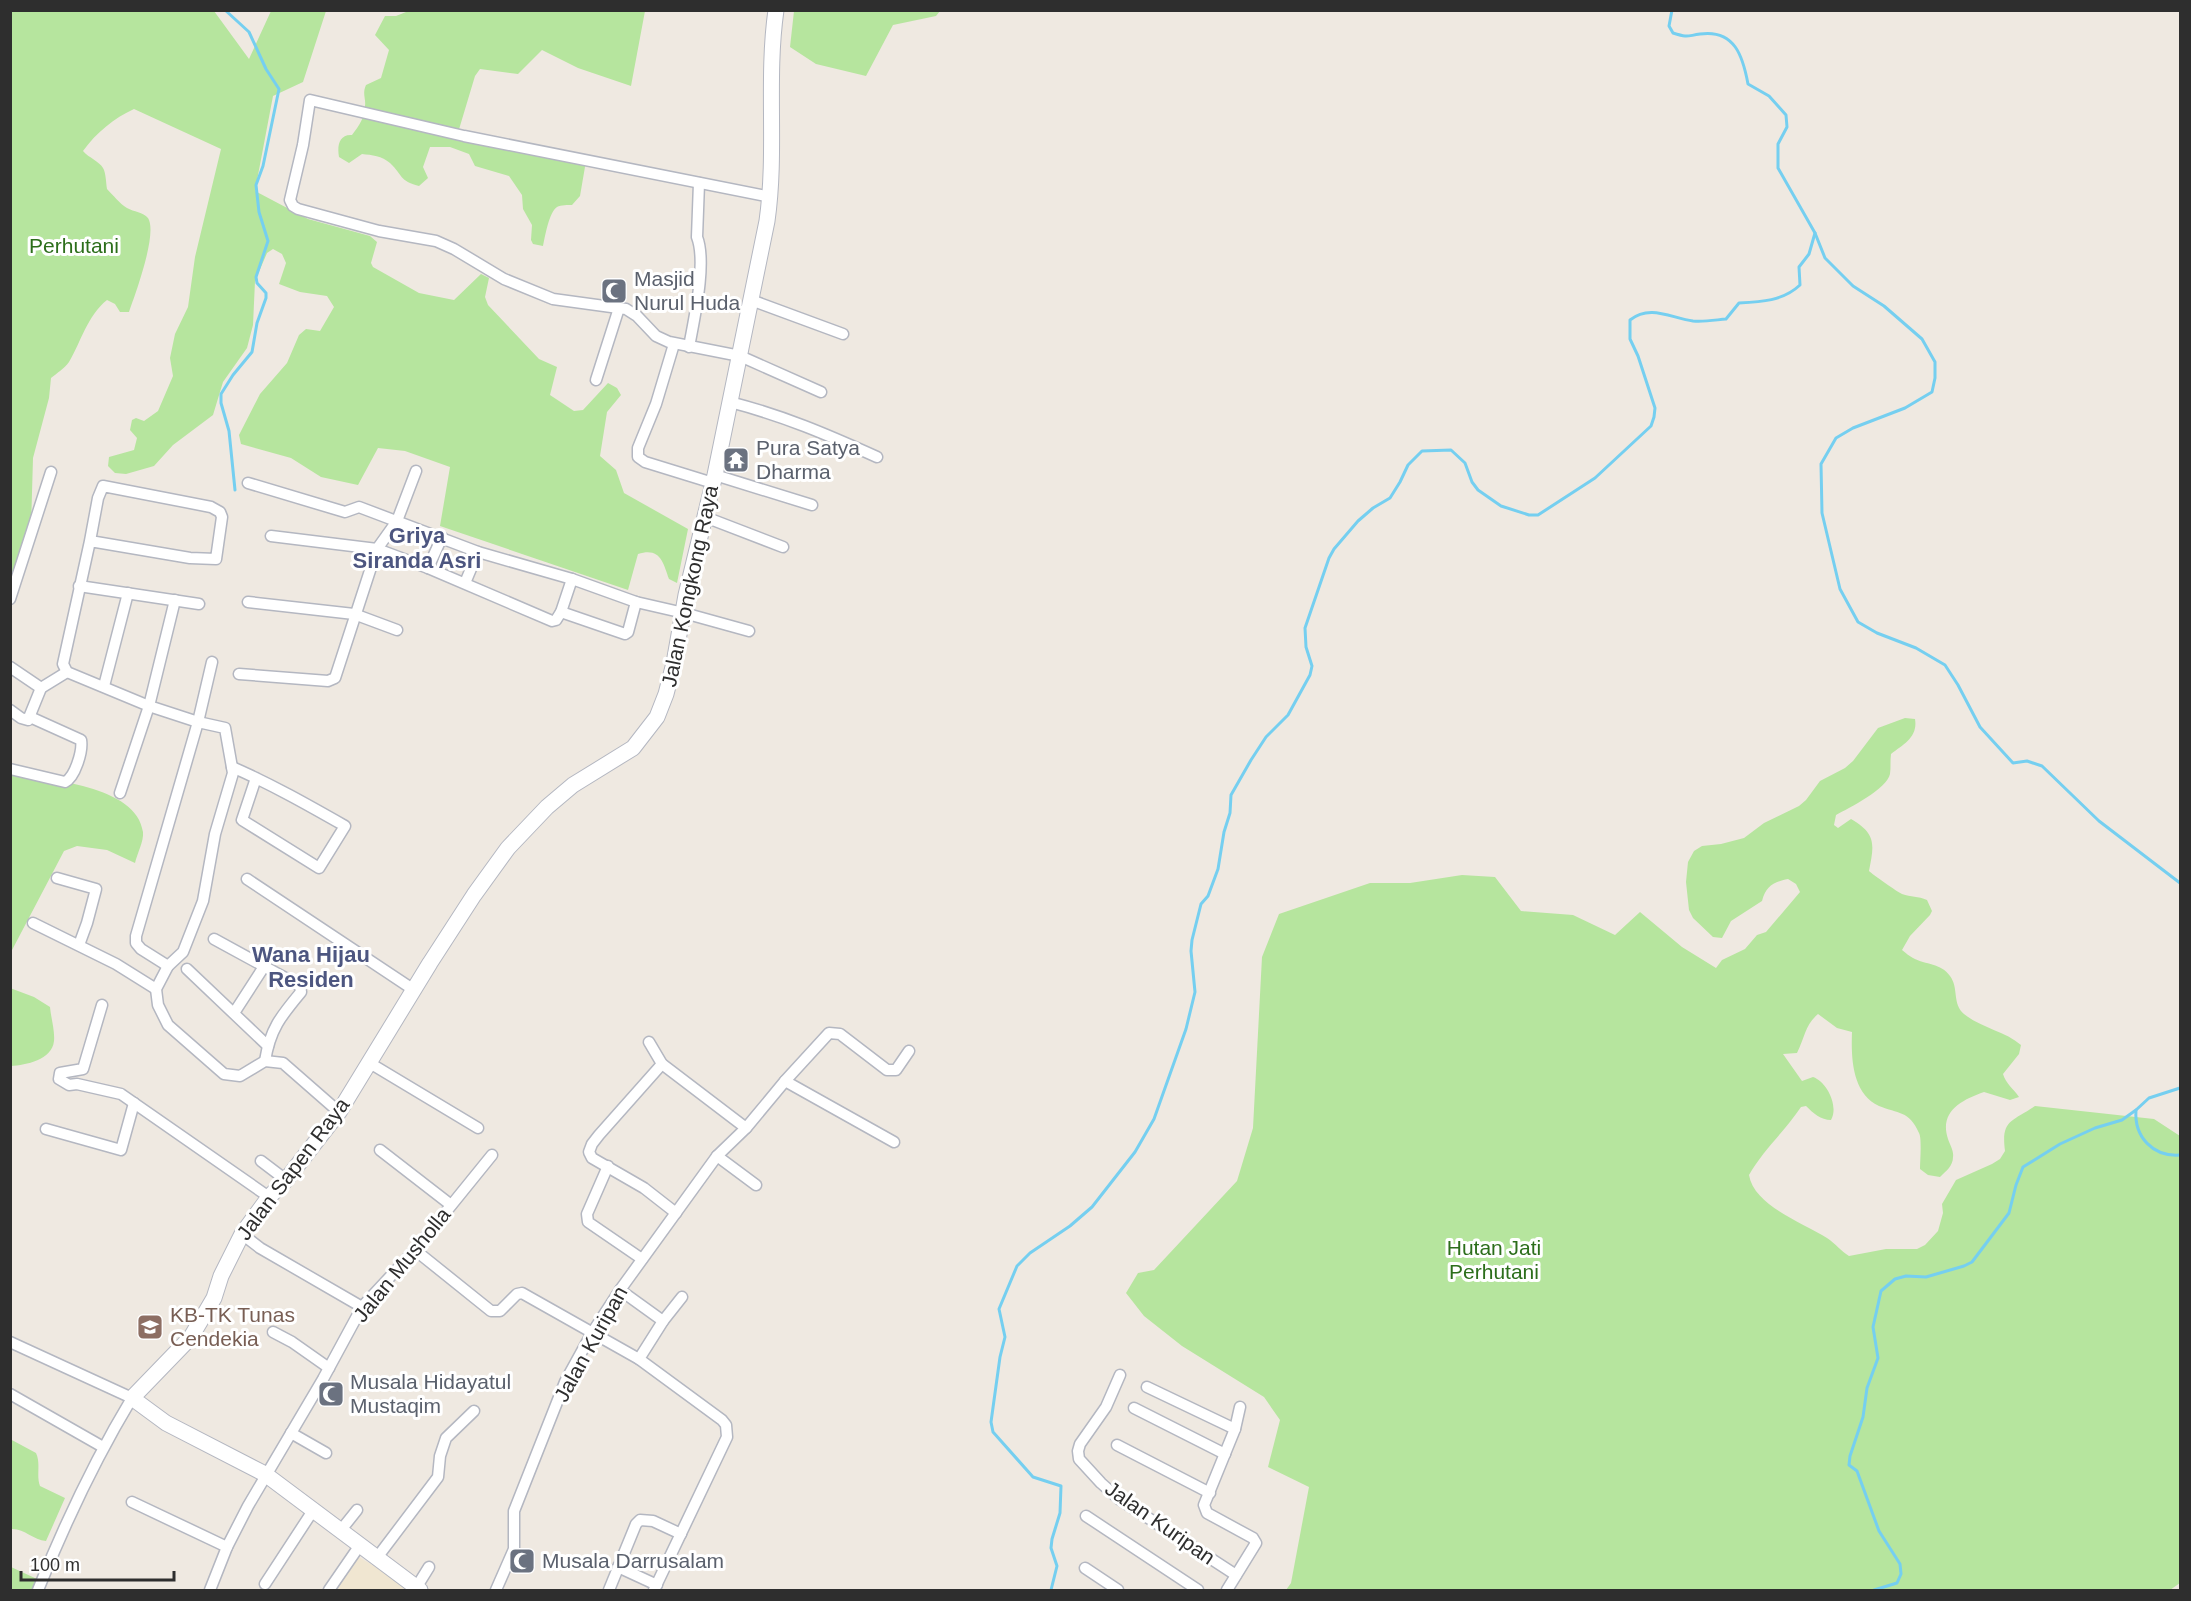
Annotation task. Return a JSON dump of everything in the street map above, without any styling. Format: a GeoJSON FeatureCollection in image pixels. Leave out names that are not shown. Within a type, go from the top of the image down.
{"type":"FeatureCollection","features":[{"type":"Feature","properties":{"kind":"street","name":"Jalan Kongkong Raya"},"geometry":{"type":"LineString","coordinates":[[430,963],[508,848],[547,807],[573,785],[633,748],[657,717],[666,694],[740,356],[771,197],[773,39],[776,10]]}},
{"type":"Feature","properties":{"kind":"street"},"geometry":{"type":"LineString","coordinates":[[771,197],[464,136],[310,100],[303,145],[290,200],[298,209],[379,231],[436,241],[504,279],[553,299],[626,309],[656,336],[674,344],[740,356],[821,392]]}},
{"type":"Feature","properties":{"kind":"street"},"geometry":{"type":"LineString","coordinates":[[689,347],[701,254],[697,237],[699,183]]}},
{"type":"Feature","properties":{"kind":"street"},"geometry":{"type":"LineString","coordinates":[[751,300],[843,334]]}},
{"type":"Feature","properties":{"kind":"street"},"geometry":{"type":"LineString","coordinates":[[596,380],[619,308]]}},
{"type":"Feature","properties":{"kind":"street"},"geometry":{"type":"LineString","coordinates":[[674,344],[656,404],[638,448],[638,458],[645,462],[812,505]]}},
{"type":"Feature","properties":{"kind":"street"},"geometry":{"type":"LineString","coordinates":[[730,402],[778,415],[877,457]]}},
{"type":"Feature","properties":{"kind":"street"},"geometry":{"type":"LineString","coordinates":[[239,674],[328,681],[334,678],[377,549],[397,521],[416,471]]}},
{"type":"Feature","properties":{"kind":"street"},"geometry":{"type":"LineString","coordinates":[[10,599],[51,472]]}},
{"type":"Feature","properties":{"kind":"street"},"geometry":{"type":"LineString","coordinates":[[249,483],[345,512],[359,507],[478,552],[572,579],[636,602],[749,631]]}},
{"type":"Feature","properties":{"kind":"street"},"geometry":{"type":"LineString","coordinates":[[90,541],[190,558],[216,560],[222,517],[220,512],[211,507],[104,486],[98,498],[63,664],[67,672],[148,706],[225,728],[232,770],[215,834],[203,901],[183,952],[168,966],[156,989],[158,1005],[168,1025],[224,1074],[240,1076],[265,1061],[283,1063],[339,1112]]}},
{"type":"Feature","properties":{"kind":"street"},"geometry":{"type":"LineString","coordinates":[[705,517],[783,547]]}},
{"type":"Feature","properties":{"kind":"street"},"geometry":{"type":"LineString","coordinates":[[271,536],[377,549],[465,583],[552,621],[556,620],[561,612],[572,579]]}},
{"type":"Feature","properties":{"kind":"street"},"geometry":{"type":"LineString","coordinates":[[428,568],[442,537]]}},
{"type":"Feature","properties":{"kind":"street"},"geometry":{"type":"LineString","coordinates":[[465,583],[478,552]]}},
{"type":"Feature","properties":{"kind":"street"},"geometry":{"type":"LineString","coordinates":[[79,586],[199,604]]}},
{"type":"Feature","properties":{"kind":"street"},"geometry":{"type":"LineString","coordinates":[[104,686],[128,593]]}},
{"type":"Feature","properties":{"kind":"street"},"geometry":{"type":"LineString","coordinates":[[120,793],[148,706],[175,600]]}},
{"type":"Feature","properties":{"kind":"street"},"geometry":{"type":"LineString","coordinates":[[248,602],[354,614],[397,630]]}},
{"type":"Feature","properties":{"kind":"street"},"geometry":{"type":"LineString","coordinates":[[561,612],[625,634],[628,632],[636,602]]}},
{"type":"Feature","properties":{"kind":"street"},"geometry":{"type":"LineString","coordinates":[[168,966],[141,948],[136,943],[136,936],[198,722],[212,662]]}},
{"type":"Feature","properties":{"kind":"street"},"geometry":{"type":"LineString","coordinates":[[10,668],[41,688]]}},
{"type":"Feature","properties":{"kind":"street"},"geometry":{"type":"LineString","coordinates":[[10,710],[28,720],[41,688],[67,672]]}},
{"type":"Feature","properties":{"kind":"street"},"geometry":{"type":"LineString","coordinates":[[10,769],[65,782],[70,779],[74,771],[82,745],[81,740],[30,717]]}},
{"type":"Feature","properties":{"kind":"street"},"geometry":{"type":"LineString","coordinates":[[232,770],[256,778],[276,787],[345,826],[319,868],[242,820],[256,778]]}},
{"type":"Feature","properties":{"kind":"street"},"geometry":{"type":"LineString","coordinates":[[57,878],[96,889],[79,945]]}},
{"type":"Feature","properties":{"kind":"street"},"geometry":{"type":"LineString","coordinates":[[247,879],[414,990]]}},
{"type":"Feature","properties":{"kind":"street"},"geometry":{"type":"LineString","coordinates":[[33,923],[116,964],[156,989]]}},
{"type":"Feature","properties":{"kind":"street"},"geometry":{"type":"LineString","coordinates":[[214,939],[265,965],[296,983],[301,989],[281,1016],[268,1039],[265,1061]]}},
{"type":"Feature","properties":{"kind":"street","name":"Jalan Sapen Raya"},"geometry":{"type":"LineString","coordinates":[[132,1398],[191,1336],[214,1298],[221,1276],[242,1234],[269,1197],[286,1180],[339,1112],[430,963]]}},
{"type":"Feature","properties":{"kind":"street"},"geometry":{"type":"LineString","coordinates":[[234,1013],[265,965]]}},
{"type":"Feature","properties":{"kind":"street"},"geometry":{"type":"LineString","coordinates":[[187,969],[267,1046]]}},
{"type":"Feature","properties":{"kind":"street"},"geometry":{"type":"LineString","coordinates":[[102,1005],[83,1069],[60,1073],[59,1079],[69,1085],[77,1084],[121,1094],[269,1197]]}},
{"type":"Feature","properties":{"kind":"street","name":"Jalan Kuripan"},"geometry":{"type":"LineString","coordinates":[[496,1590],[514,1549],[514,1511],[565,1382],[592,1333],[620,1290],[717,1156],[746,1128],[785,1081],[829,1034],[840,1035],[887,1070],[896,1070],[909,1052]]}},
{"type":"Feature","properties":{"kind":"street"},"geometry":{"type":"LineString","coordinates":[[649,1042],[662,1064],[746,1128]]}},
{"type":"Feature","properties":{"kind":"street"},"geometry":{"type":"LineString","coordinates":[[368,1062],[478,1128]]}},
{"type":"Feature","properties":{"kind":"street"},"geometry":{"type":"LineString","coordinates":[[662,1064],[592,1144],[589,1152],[592,1158],[644,1188],[675,1213]]}},
{"type":"Feature","properties":{"kind":"street"},"geometry":{"type":"LineString","coordinates":[[785,1081],[894,1142]]}},
{"type":"Feature","properties":{"kind":"street"},"geometry":{"type":"LineString","coordinates":[[46,1129],[121,1150],[134,1103]]}},
{"type":"Feature","properties":{"kind":"street"},"geometry":{"type":"LineString","coordinates":[[380,1150],[451,1205]]}},
{"type":"Feature","properties":{"kind":"street","name":"Jalan Musholla"},"geometry":{"type":"LineString","coordinates":[[265,1474],[329,1368],[362,1307],[415,1250],[492,1155]]}},
{"type":"Feature","properties":{"kind":"street"},"geometry":{"type":"LineString","coordinates":[[717,1156],[756,1185]]}},
{"type":"Feature","properties":{"kind":"street"},"geometry":{"type":"LineString","coordinates":[[261,1161],[286,1180]]}},
{"type":"Feature","properties":{"kind":"street"},"geometry":{"type":"LineString","coordinates":[[608,1166],[587,1214],[588,1222],[642,1259]]}},
{"type":"Feature","properties":{"kind":"street"},"geometry":{"type":"LineString","coordinates":[[242,1234],[260,1248],[362,1307]]}},
{"type":"Feature","properties":{"kind":"street"},"geometry":{"type":"LineString","coordinates":[[415,1250],[491,1311],[500,1311],[517,1294],[522,1293],[639,1359],[722,1420],[728,1430],[727,1437],[656,1588],[618,1567]]}},
{"type":"Feature","properties":{"kind":"street"},"geometry":{"type":"LineString","coordinates":[[620,1290],[663,1321]]}},
{"type":"Feature","properties":{"kind":"street"},"geometry":{"type":"LineString","coordinates":[[639,1359],[663,1321],[682,1297]]}},
{"type":"Feature","properties":{"kind":"street"},"geometry":{"type":"LineString","coordinates":[[273,1332],[329,1368]]}},
{"type":"Feature","properties":{"kind":"street"},"geometry":{"type":"LineString","coordinates":[[10,1342],[132,1398],[190,1437],[265,1474],[418,1589],[429,1567]]}},
{"type":"Feature","properties":{"kind":"street","name":"Jalan Kuripan"},"geometry":{"type":"LineString","coordinates":[[1120,1375],[1106,1407],[1080,1444],[1079,1459],[1101,1484],[1119,1499],[1236,1575]]}},
{"type":"Feature","properties":{"kind":"street"},"geometry":{"type":"LineString","coordinates":[[1147,1387],[1235,1429]]}},
{"type":"Feature","properties":{"kind":"street"},"geometry":{"type":"LineString","coordinates":[[10,1394],[103,1447]]}},
{"type":"Feature","properties":{"kind":"street"},"geometry":{"type":"LineString","coordinates":[[38,1590],[63,1527],[103,1447],[132,1398]]}},
{"type":"Feature","properties":{"kind":"street"},"geometry":{"type":"LineString","coordinates":[[1227,1590],[1256,1545],[1256,1541],[1207,1513],[1204,1505],[1235,1429],[1240,1407]]}},
{"type":"Feature","properties":{"kind":"street"},"geometry":{"type":"LineString","coordinates":[[1134,1408],[1225,1454]]}},
{"type":"Feature","properties":{"kind":"street"},"geometry":{"type":"LineString","coordinates":[[376,1559],[438,1477],[440,1456],[446,1438],[474,1411]]}},
{"type":"Feature","properties":{"kind":"street"},"geometry":{"type":"LineString","coordinates":[[291,1433],[326,1453]]}},
{"type":"Feature","properties":{"kind":"street"},"geometry":{"type":"LineString","coordinates":[[1117,1445],[1210,1493]]}},
{"type":"Feature","properties":{"kind":"street"},"geometry":{"type":"LineString","coordinates":[[210,1590],[227,1547],[265,1474]]}},
{"type":"Feature","properties":{"kind":"street"},"geometry":{"type":"LineString","coordinates":[[132,1502],[227,1547]]}},
{"type":"Feature","properties":{"kind":"street"},"geometry":{"type":"LineString","coordinates":[[265,1584],[314,1509]]}},
{"type":"Feature","properties":{"kind":"street"},"geometry":{"type":"LineString","coordinates":[[341,1530],[357,1510]]}},
{"type":"Feature","properties":{"kind":"street","name":"Jalan Kuripan"},"geometry":{"type":"LineString","coordinates":[[1086,1516],[1198,1590]]}},
{"type":"Feature","properties":{"kind":"street"},"geometry":{"type":"LineString","coordinates":[[609,1590],[636,1524],[640,1520],[653,1521],[681,1534]]}},
{"type":"Feature","properties":{"kind":"street"},"geometry":{"type":"LineString","coordinates":[[329,1590],[360,1545]]}},
{"type":"Feature","properties":{"kind":"street"},"geometry":{"type":"LineString","coordinates":[[1085,1568],[1118,1590]]}},
{"type":"Feature","properties":{"kind":"shaded area"},"geometry":{"type":"Polygon","coordinates":[[[355,1555],[416,1590],[333,1590],[355,1555]]]}},
{"type":"Feature","properties":{"kind":"green space"},"geometry":{"type":"Polygon","coordinates":[[[411,10],[645,11],[631,86],[578,68],[542,50],[518,74],[480,69],[475,76],[457,136],[586,161],[580,196],[572,205],[560,206],[554,210],[543,246],[533,244],[531,240],[532,225],[523,209],[522,195],[509,176],[475,166],[469,154],[450,147],[430,147],[423,167],[428,178],[419,186],[404,180],[390,163],[380,157],[362,154],[349,163],[339,157],[340,142],[344,136],[352,135],[363,118],[366,85],[381,78],[389,50],[375,35],[385,16],[396,16],[411,10]]]}},
{"type":"Feature","properties":{"kind":"green space"},"geometry":{"type":"Polygon","coordinates":[[[794,10],[940,11],[936,16],[893,25],[866,76],[816,64],[790,47],[794,10]]]}},
{"type":"Feature","properties":{"kind":"green space","name":"Perhutani"},"geometry":{"type":"Polygon","coordinates":[[[11,11],[214,11],[249,59],[271,11],[326,11],[303,82],[273,96],[255,191],[308,219],[370,236],[377,242],[371,263],[373,267],[419,293],[454,300],[481,274],[489,278],[485,297],[488,305],[539,359],[557,367],[550,395],[574,411],[583,410],[608,383],[617,388],[621,395],[607,412],[600,456],[616,470],[624,493],[688,529],[677,583],[669,579],[665,567],[656,554],[645,552],[638,554],[628,590],[440,526],[450,467],[405,451],[378,448],[358,485],[321,477],[291,458],[241,444],[239,435],[260,394],[287,363],[299,335],[306,329],[320,331],[334,307],[327,296],[300,292],[279,284],[286,263],[282,254],[273,249],[267,253],[255,281],[253,325],[247,348],[223,382],[213,415],[173,445],[154,466],[126,474],[115,473],[108,466],[109,457],[134,450],[137,438],[130,430],[132,420],[136,418],[144,421],[158,411],[173,376],[170,358],[175,334],[188,307],[195,257],[221,149],[134,109],[106,127],[83,151],[103,168],[107,189],[127,208],[144,214],[148,218],[150,237],[148,250],[129,312],[120,312],[115,304],[107,300],[89,321],[69,362],[51,378],[49,398],[33,458],[31,528],[11,588],[11,11]]]}},
{"type":"Feature","properties":{"kind":"green space","name":"Hutan Jati Perhutani"},"geometry":{"type":"Polygon","coordinates":[[[1905,718],[1915,719],[1914,731],[1905,743],[1891,754],[1890,774],[1887,780],[1867,798],[1836,815],[1834,825],[1838,828],[1851,819],[1859,824],[1872,841],[1869,871],[1902,894],[1927,900],[1932,911],[1930,915],[1910,936],[1902,950],[1913,958],[1938,966],[1950,976],[1958,1006],[1964,1014],[2021,1045],[2019,1054],[2003,1074],[2019,1097],[2010,1100],[1984,1092],[1967,1099],[1954,1108],[1949,1114],[1946,1130],[1953,1152],[1952,1163],[1940,1177],[1928,1175],[1920,1169],[1920,1136],[1911,1120],[1907,1116],[1879,1106],[1870,1100],[1858,1084],[1853,1063],[1852,1032],[1837,1028],[1818,1014],[1808,1027],[1797,1053],[1783,1054],[1802,1081],[1813,1077],[1827,1089],[1834,1108],[1831,1120],[1814,1114],[1806,1106],[1801,1107],[1749,1175],[1760,1196],[1770,1205],[1827,1238],[1849,1256],[1886,1249],[1917,1249],[1925,1245],[1938,1231],[1943,1213],[1942,1204],[1956,1180],[2000,1159],[2005,1151],[2006,1127],[2035,1106],[2154,1119],[2180,1136],[2180,1583],[2170,1590],[1286,1590],[1291,1583],[1309,1487],[1268,1467],[1280,1420],[1264,1397],[1182,1346],[1144,1316],[1126,1293],[1138,1273],[1154,1270],[1237,1181],[1253,1128],[1262,957],[1279,914],[1370,883],[1410,883],[1462,875],[1495,877],[1521,911],[1573,915],[1615,935],[1640,912],[1682,947],[1716,968],[1722,960],[1745,949],[1757,935],[1766,932],[1800,892],[1796,884],[1788,879],[1774,883],[1768,888],[1762,901],[1731,921],[1722,938],[1713,937],[1693,918],[1689,910],[1686,882],[1688,862],[1694,851],[1702,846],[1744,838],[1764,823],[1799,806],[1820,781],[1845,768],[1853,761],[1878,728],[1905,718]]]}},
{"type":"Feature","properties":{"kind":"green space"},"geometry":{"type":"Polygon","coordinates":[[[11,773],[67,782],[108,795],[125,804],[137,816],[143,836],[135,863],[107,850],[77,846],[64,851],[11,952],[11,773]]]}},
{"type":"Feature","properties":{"kind":"green space"},"geometry":{"type":"Polygon","coordinates":[[[10,988],[34,997],[50,1007],[54,1037],[49,1053],[31,1063],[11,1066],[10,988]]]}},
{"type":"Feature","properties":{"kind":"green space"},"geometry":{"type":"Polygon","coordinates":[[[10,1439],[36,1453],[40,1486],[65,1498],[46,1541],[20,1530],[11,1529],[10,1439]]]}},
{"type":"Feature","properties":{"kind":"green space"},"geometry":{"type":"Polygon","coordinates":[[[11,1567],[37,1579],[32,1590],[11,1590],[11,1567]]]}},
{"type":"Feature","properties":{"kind":"waterway"},"geometry":{"type":"LineString","coordinates":[[225,10],[249,32],[266,69],[279,89],[263,166],[256,185],[259,212],[268,241],[256,277],[257,283],[266,293],[266,298],[257,323],[252,352],[221,394],[221,403],[229,431],[235,490]]}},
{"type":"Feature","properties":{"kind":"waterway"},"geometry":{"type":"LineString","coordinates":[[1672,10],[1669,26],[1673,33],[1682,36],[1712,34],[1722,36],[1729,41],[1740,55],[1748,84],[1769,96],[1786,115],[1787,127],[1778,144],[1778,168],[1815,233],[1825,258],[1853,286],[1884,306],[1922,339],[1935,362],[1932,392],[1905,408],[1853,428],[1836,438],[1821,464],[1822,513],[1840,589],[1858,622],[1877,633],[1916,648],[1945,665],[1980,727],[2013,763],[2027,761],[2042,766],[2099,821],[2180,883]]}},
{"type":"Feature","properties":{"kind":"waterway"},"geometry":{"type":"LineString","coordinates":[[1051,1590],[1057,1566],[1051,1548],[1060,1513],[1061,1486],[1033,1477],[993,1432],[991,1422],[1005,1337],[999,1309],[1017,1266],[1030,1253],[1070,1226],[1092,1207],[1135,1152],[1154,1119],[1186,1029],[1195,992],[1192,940],[1201,904],[1208,896],[1218,869],[1224,832],[1230,813],[1231,795],[1266,737],[1288,715],[1310,675],[1312,666],[1306,647],[1305,628],[1334,549],[1358,521],[1373,508],[1390,498],[1408,465],[1422,451],[1451,450],[1465,463],[1472,482],[1478,490],[1501,506],[1529,515],[1538,515],[1595,478],[1651,426],[1654,417],[1655,408],[1630,339],[1630,320],[1638,315],[1653,312],[1693,321],[1726,319],[1739,303],[1763,301],[1786,294],[1800,285],[1799,267],[1809,254],[1815,233]]}},
{"type":"Feature","properties":{"kind":"waterway"},"geometry":{"type":"LineString","coordinates":[[2180,1088],[2149,1098],[2136,1110],[2138,1129],[2147,1143],[2161,1153],[2180,1155]]}},
{"type":"Feature","properties":{"kind":"waterway"},"geometry":{"type":"LineString","coordinates":[[1874,1590],[1897,1583],[1901,1574],[1900,1564],[1879,1531],[1857,1471],[1849,1465],[1863,1417],[1867,1388],[1878,1358],[1873,1327],[1881,1291],[1895,1279],[1906,1276],[1926,1277],[1972,1262],[2009,1213],[2023,1167],[2060,1144],[2095,1128],[2122,1120],[2136,1110]]}},
{"type":"Feature","properties":{"kind":"place","name":"Masjid Nurul Huda"},"geometry":{"type":"Point","coordinates":[614,291]}},
{"type":"Feature","properties":{"kind":"place","name":"Pura Satya Dharma"},"geometry":{"type":"Point","coordinates":[736,460]}},
{"type":"Feature","properties":{"kind":"place","name":"KB-TK Tunas Cendekia"},"geometry":{"type":"Point","coordinates":[150,1327]}},
{"type":"Feature","properties":{"kind":"place","name":"Musala Hidayatul Mustaqim"},"geometry":{"type":"Point","coordinates":[331,1394]}},
{"type":"Feature","properties":{"kind":"place","name":"Musala Darrusalam"},"geometry":{"type":"Point","coordinates":[522,1561]}},
{"type":"Feature","properties":{"kind":"district","name":"Griya Siranda Asri"},"geometry":{"type":"Point","coordinates":[417,548]}},
{"type":"Feature","properties":{"kind":"district","name":"Wana Hijau Residen"},"geometry":{"type":"Point","coordinates":[311,966]}}]}
